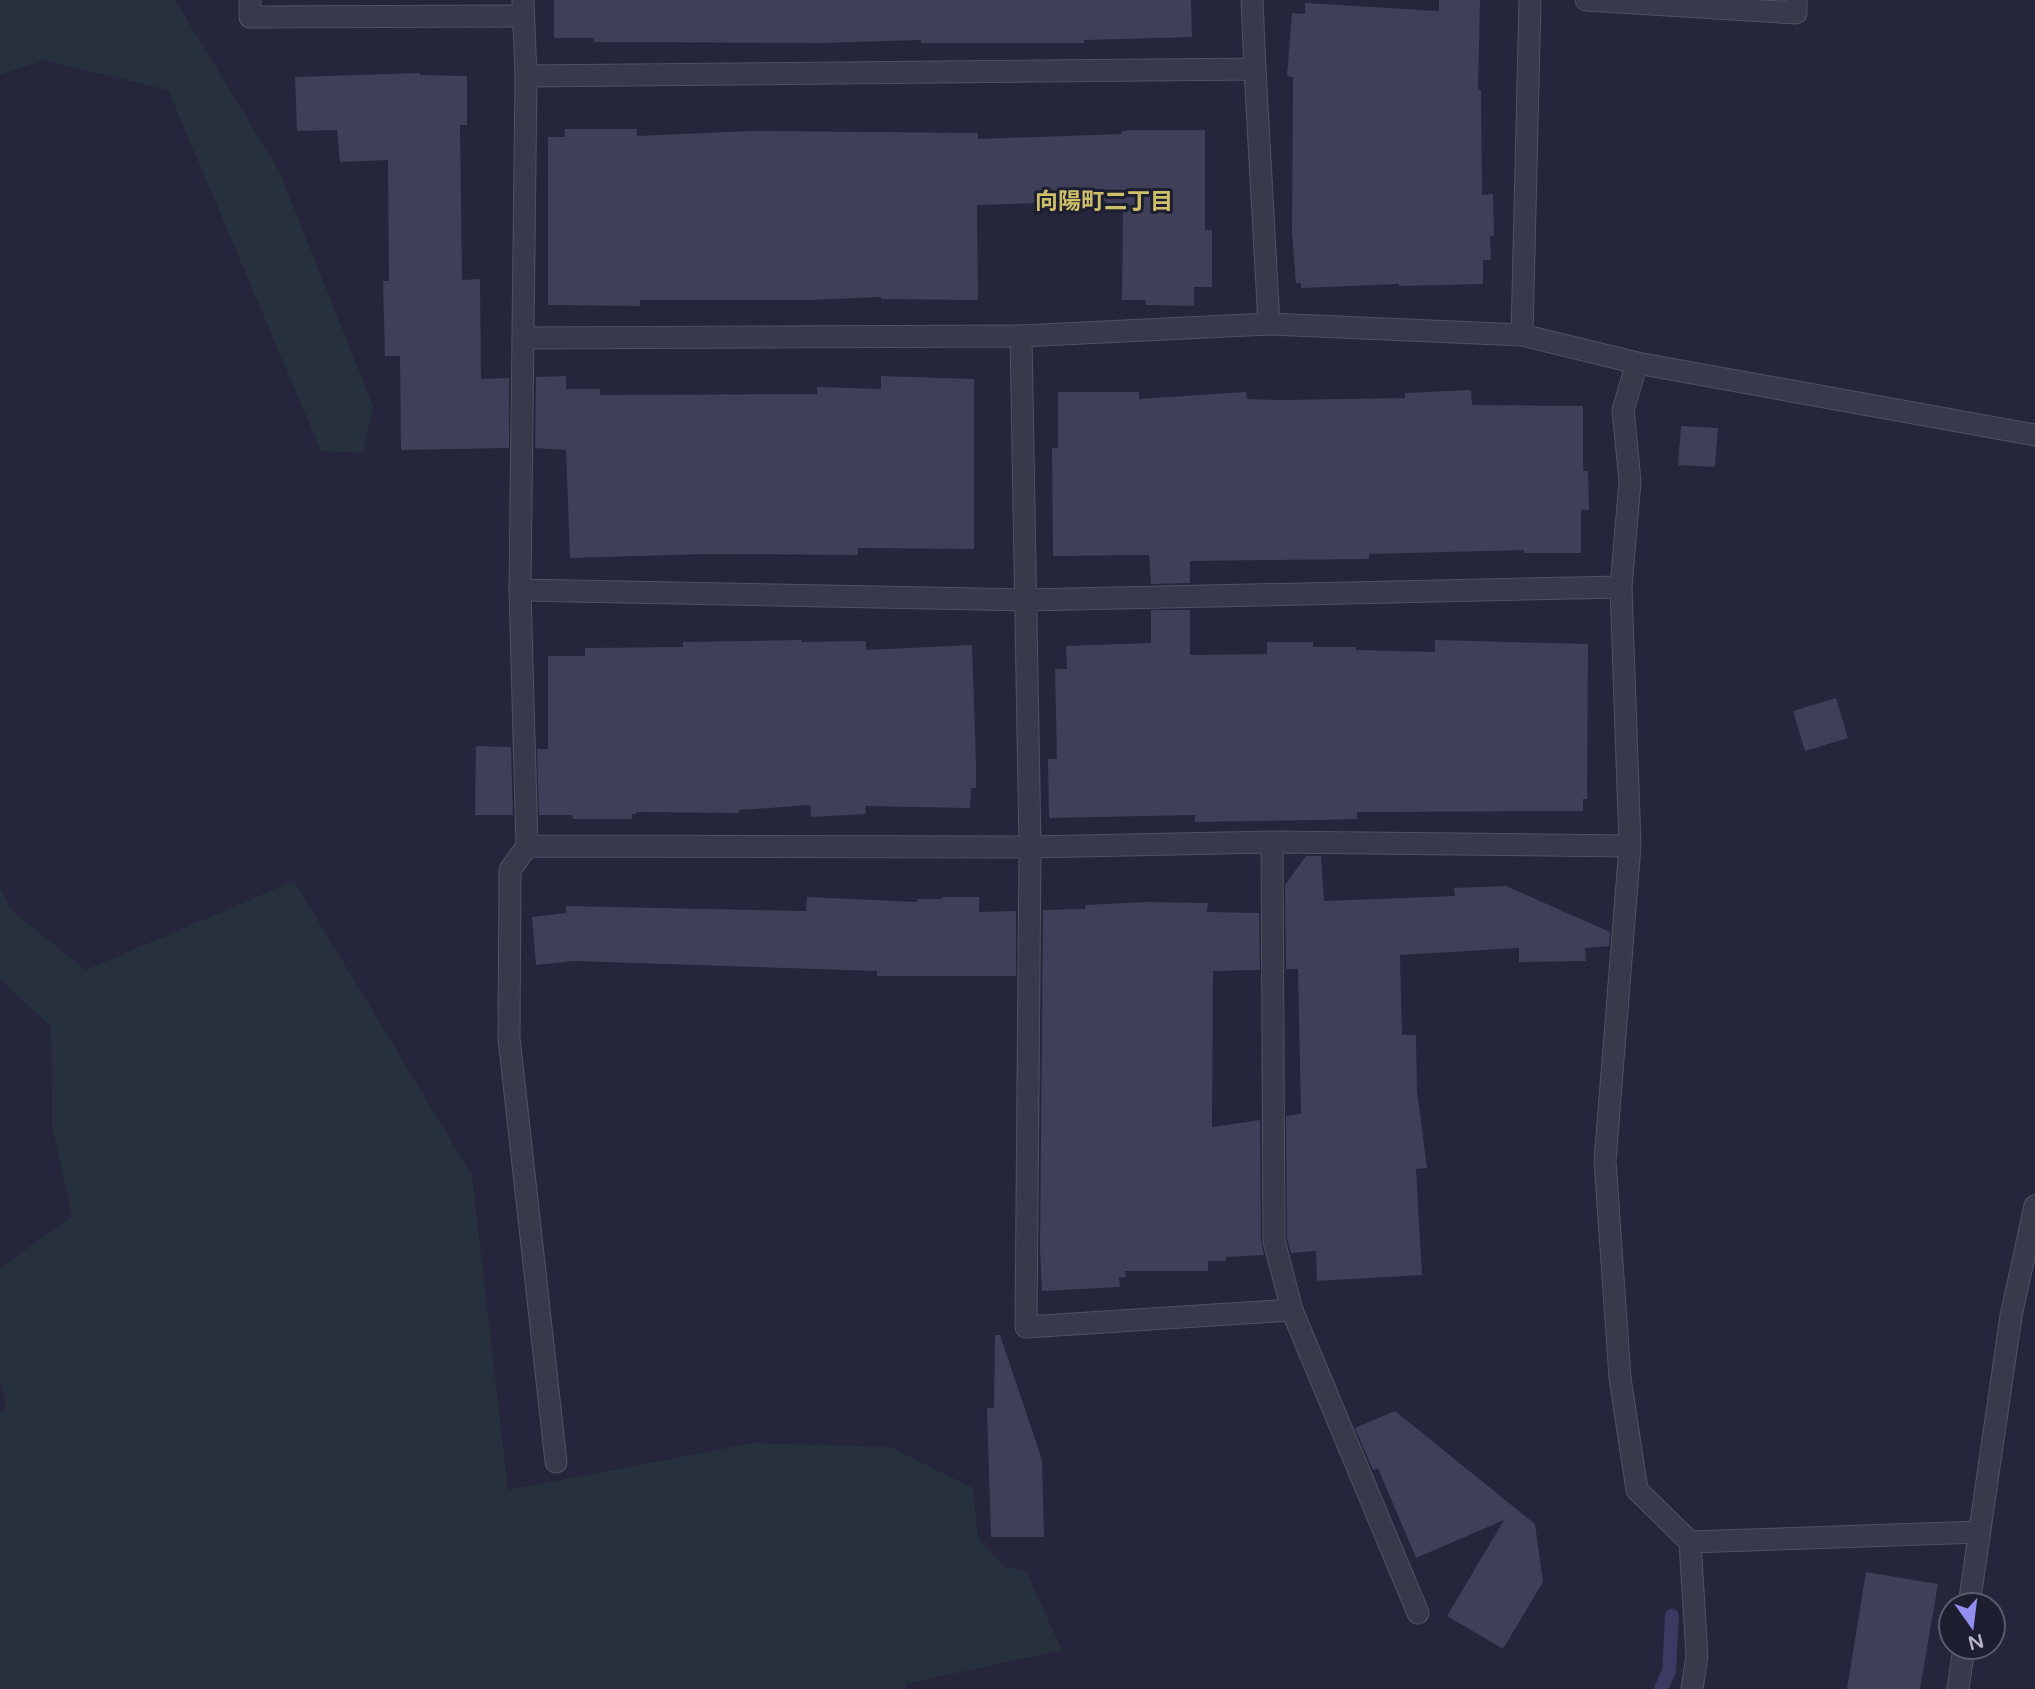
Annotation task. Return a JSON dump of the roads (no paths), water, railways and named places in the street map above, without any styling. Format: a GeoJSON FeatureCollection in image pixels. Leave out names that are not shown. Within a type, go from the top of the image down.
{"type":"FeatureCollection","features":[{"type":"Feature","properties":{"kind":"street"},"geometry":{"type":"LineString","coordinates":[[250,0],[250,17],[523,8],[526,76],[520,590],[527,846],[510,870],[509,1038],[556,1462]]}},
{"type":"Feature","properties":{"kind":"street"},"geometry":{"type":"LineString","coordinates":[[1252,0],[1269,324]]}},
{"type":"Feature","properties":{"kind":"street"},"geometry":{"type":"LineString","coordinates":[[1522,335],[1530,0]]}},
{"type":"Feature","properties":{"kind":"street"},"geometry":{"type":"LineString","coordinates":[[1586,0],[1797,13],[1796,0]]}},
{"type":"Feature","properties":{"kind":"street"},"geometry":{"type":"LineString","coordinates":[[526,76],[1255,69]]}},
{"type":"Feature","properties":{"kind":"street"},"geometry":{"type":"LineString","coordinates":[[523,338],[1021,336],[1269,324],[1522,335],[1637,363],[2035,435]]}},
{"type":"Feature","properties":{"kind":"street"},"geometry":{"type":"LineString","coordinates":[[1021,336],[1030,846],[1026,1327],[1292,1310]]}},
{"type":"Feature","properties":{"kind":"street"},"geometry":{"type":"LineString","coordinates":[[1637,363],[1623,410],[1630,481],[1621,587],[1630,846],[1605,1161],[1620,1378],[1637,1490],[1690,1542],[1697,1656],[1692,1689]]}},
{"type":"Feature","properties":{"kind":"street"},"geometry":{"type":"LineString","coordinates":[[520,590],[1026,600],[1621,587]]}},
{"type":"Feature","properties":{"kind":"street"},"geometry":{"type":"LineString","coordinates":[[527,846],[1030,846],[1272,842],[1630,846]]}},
{"type":"Feature","properties":{"kind":"street"},"geometry":{"type":"LineString","coordinates":[[1272,842],[1275,1241],[1292,1310],[1418,1614]]}},
{"type":"Feature","properties":{"kind":"street"},"geometry":{"type":"LineString","coordinates":[[1971,1591],[2011,1315],[2035,1206]]}},
{"type":"Feature","properties":{"kind":"street"},"geometry":{"type":"LineString","coordinates":[[1690,1542],[1980,1532]]}},
{"type":"Feature","properties":{"kind":"street"},"geometry":{"type":"LineString","coordinates":[[1958,1689],[1962,1661]]}},
{"type":"Feature","properties":{"kind":"waterway"},"geometry":{"type":"LineString","coordinates":[[1661,1689],[1669,1671],[1672,1616]]}},
{"type":"Feature","properties":{"kind":"district","name":"向陽町二丁目"},"geometry":{"type":"Point","coordinates":[1104,201]}}]}
